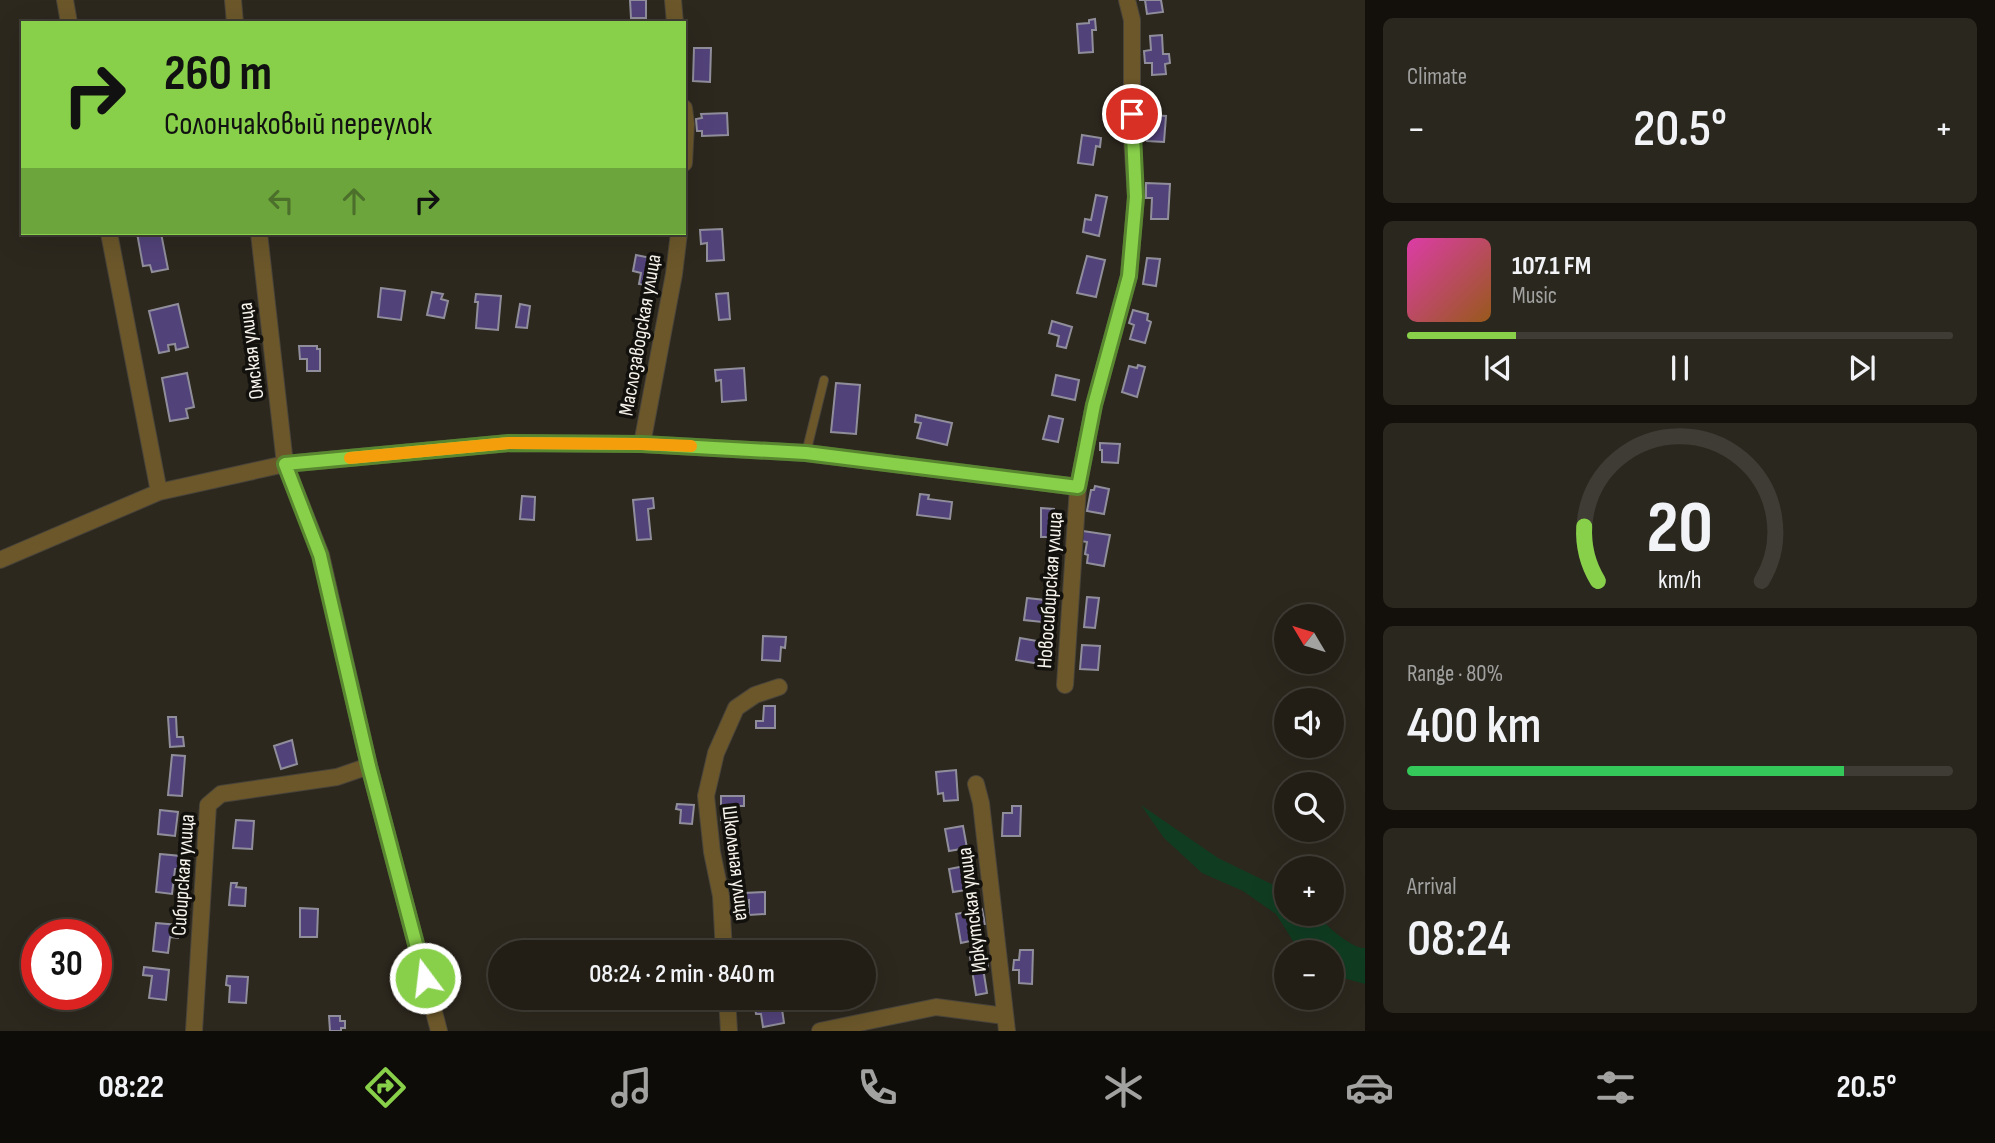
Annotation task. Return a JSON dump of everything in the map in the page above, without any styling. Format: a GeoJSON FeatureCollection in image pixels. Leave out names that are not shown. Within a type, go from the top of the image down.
{"type":"FeatureCollection","features":[{"type":"Feature","properties":{"kind":"street"},"geometry":{"type":"LineString","coordinates":[[65,0],[69,21]]}},
{"type":"Feature","properties":{"kind":"street"},"geometry":{"type":"LineString","coordinates":[[233,0],[234,21]]}},
{"type":"Feature","properties":{"kind":"street"},"geometry":{"type":"LineString","coordinates":[[673,0],[675,21]]}},
{"type":"Feature","properties":{"kind":"street","name":"Новосибирская улица"},"geometry":{"type":"LineString","coordinates":[[1065,685],[1078,487],[1094,405],[1129,276],[1136,197],[1132,139],[1132,20],[1127,0]]}},
{"type":"Feature","properties":{"kind":"street"},"geometry":{"type":"LineString","coordinates":[[109,235],[159,492]]}},
{"type":"Feature","properties":{"kind":"street","name":"Омская улица"},"geometry":{"type":"LineString","coordinates":[[259,235],[285,464]]}},
{"type":"Feature","properties":{"kind":"street","name":"Маслозаводская улица"},"geometry":{"type":"LineString","coordinates":[[642,444],[679,235]]}},
{"type":"Feature","properties":{"kind":"street"},"geometry":{"type":"LineString","coordinates":[[0,560],[159,492],[285,464],[509,443],[642,444],[806,453],[1078,487]]}},
{"type":"Feature","properties":{"kind":"street"},"geometry":{"type":"LineString","coordinates":[[285,464],[320,555],[369,766],[439,1031]]}},
{"type":"Feature","properties":{"kind":"street","name":"Школьная улица"},"geometry":{"type":"LineString","coordinates":[[723,940],[721,896],[712,852],[706,796],[716,753],[736,708],[755,695],[779,687]]}},
{"type":"Feature","properties":{"kind":"street","name":"Сибирская улица"},"geometry":{"type":"LineString","coordinates":[[194,1031],[208,805],[221,794],[337,777],[369,766]]}},
{"type":"Feature","properties":{"kind":"street","name":"Иркутская улица"},"geometry":{"type":"LineString","coordinates":[[976,784],[981,803],[1006,1023]]}},
{"type":"Feature","properties":{"kind":"street"},"geometry":{"type":"LineString","coordinates":[[820,1031],[936,1007],[1006,1023]]}},
{"type":"Feature","properties":{"kind":"street"},"geometry":{"type":"LineString","coordinates":[[728,1010],[729,1031]]}},
{"type":"Feature","properties":{"kind":"lane"},"geometry":{"type":"LineString","coordinates":[[806,453],[824,380]]}},
{"type":"Feature","properties":{"kind":"green space"},"geometry":{"type":"Polygon","coordinates":[[[1141,805],[1218,858],[1274,885],[1274,913],[1243,891],[1202,873],[1164,838],[1141,805]]]}},
{"type":"Feature","properties":{"kind":"green space"},"geometry":{"type":"Polygon","coordinates":[[[1284,926],[1329,926],[1353,945],[1365,948],[1365,984],[1344,978],[1344,940],[1292,940],[1284,926]]]}},
{"type":"Feature","properties":{"kind":"building"},"geometry":{"type":"Polygon","coordinates":[[[630,0],[646,0],[646,18],[631,18],[630,0]]]}},
{"type":"Feature","properties":{"kind":"building"},"geometry":{"type":"Polygon","coordinates":[[[1145,0],[1161,0],[1163,12],[1147,14],[1145,0]]]}},
{"type":"Feature","properties":{"kind":"building"},"geometry":{"type":"Polygon","coordinates":[[[1095,19],[1096,30],[1092,30],[1093,52],[1079,53],[1077,24],[1089,23],[1089,20],[1095,19]]]}},
{"type":"Feature","properties":{"kind":"building"},"geometry":{"type":"Polygon","coordinates":[[[1162,35],[1163,54],[1169,54],[1170,63],[1165,64],[1166,74],[1152,75],[1152,63],[1145,63],[1144,51],[1151,50],[1150,36],[1162,35]]]}},
{"type":"Feature","properties":{"kind":"building"},"geometry":{"type":"Polygon","coordinates":[[[694,48],[711,48],[710,82],[693,81],[694,48]]]}},
{"type":"Feature","properties":{"kind":"building"},"geometry":{"type":"Polygon","coordinates":[[[727,113],[728,135],[702,136],[702,131],[697,131],[696,119],[702,118],[701,114],[727,113]]]}},
{"type":"Feature","properties":{"kind":"building"},"geometry":{"type":"Polygon","coordinates":[[[1149,115],[1166,116],[1164,142],[1147,141],[1149,115]]]}},
{"type":"Feature","properties":{"kind":"building"},"geometry":{"type":"Polygon","coordinates":[[[1082,135],[1101,138],[1100,147],[1096,146],[1093,165],[1078,163],[1082,135]]]}},
{"type":"Feature","properties":{"kind":"building"},"geometry":{"type":"Polygon","coordinates":[[[1146,183],[1170,184],[1168,219],[1151,219],[1152,198],[1146,198],[1146,183]]]}},
{"type":"Feature","properties":{"kind":"building"},"geometry":{"type":"Polygon","coordinates":[[[1096,195],[1107,197],[1099,236],[1083,232],[1085,219],[1091,220],[1096,195]]]}},
{"type":"Feature","properties":{"kind":"building"},"geometry":{"type":"Polygon","coordinates":[[[722,229],[724,260],[707,261],[707,243],[701,244],[700,230],[722,229]]]}},
{"type":"Feature","properties":{"kind":"building"},"geometry":{"type":"Polygon","coordinates":[[[137,235],[161,235],[168,269],[152,272],[150,265],[143,266],[137,235]]]}},
{"type":"Feature","properties":{"kind":"building"},"geometry":{"type":"Polygon","coordinates":[[[636,255],[656,259],[651,286],[639,284],[641,273],[633,271],[636,255]]]}},
{"type":"Feature","properties":{"kind":"building"},"geometry":{"type":"Polygon","coordinates":[[[1087,256],[1105,260],[1096,297],[1077,293],[1087,256]]]}},
{"type":"Feature","properties":{"kind":"building"},"geometry":{"type":"Polygon","coordinates":[[[1147,258],[1160,259],[1156,286],[1143,284],[1147,258]]]}},
{"type":"Feature","properties":{"kind":"building"},"geometry":{"type":"Polygon","coordinates":[[[381,288],[405,291],[401,320],[378,317],[381,288]]]}},
{"type":"Feature","properties":{"kind":"building"},"geometry":{"type":"Polygon","coordinates":[[[432,292],[443,294],[441,299],[448,301],[444,318],[427,315],[432,292]]]}},
{"type":"Feature","properties":{"kind":"building"},"geometry":{"type":"Polygon","coordinates":[[[728,293],[730,319],[719,320],[716,294],[728,293]]]}},
{"type":"Feature","properties":{"kind":"building"},"geometry":{"type":"Polygon","coordinates":[[[476,294],[501,296],[498,330],[476,328],[476,294]]]}},
{"type":"Feature","properties":{"kind":"building"},"geometry":{"type":"Polygon","coordinates":[[[178,304],[188,347],[176,350],[175,344],[168,345],[169,351],[159,353],[149,311],[178,304]]]}},
{"type":"Feature","properties":{"kind":"building"},"geometry":{"type":"Polygon","coordinates":[[[520,304],[530,306],[527,328],[516,327],[520,304]]]}},
{"type":"Feature","properties":{"kind":"building"},"geometry":{"type":"Polygon","coordinates":[[[1133,310],[1148,314],[1147,320],[1151,322],[1145,343],[1130,339],[1134,325],[1129,323],[1133,310]]]}},
{"type":"Feature","properties":{"kind":"building"},"geometry":{"type":"Polygon","coordinates":[[[1052,321],[1072,327],[1066,348],[1057,346],[1059,336],[1049,333],[1052,321]]]}},
{"type":"Feature","properties":{"kind":"building"},"geometry":{"type":"Polygon","coordinates":[[[299,346],[317,346],[317,349],[320,349],[320,371],[307,371],[307,359],[300,359],[299,346]]]}},
{"type":"Feature","properties":{"kind":"building"},"geometry":{"type":"Polygon","coordinates":[[[1138,365],[1145,367],[1137,397],[1122,392],[1129,366],[1137,368],[1138,365]]]}},
{"type":"Feature","properties":{"kind":"building"},"geometry":{"type":"Polygon","coordinates":[[[744,368],[746,400],[722,402],[721,380],[716,381],[715,370],[744,368]]]}},
{"type":"Feature","properties":{"kind":"building"},"geometry":{"type":"Polygon","coordinates":[[[187,373],[194,407],[186,409],[188,418],[170,421],[162,378],[187,373]]]}},
{"type":"Feature","properties":{"kind":"building"},"geometry":{"type":"Polygon","coordinates":[[[1056,375],[1079,380],[1075,400],[1052,395],[1056,375]]]}},
{"type":"Feature","properties":{"kind":"building"},"geometry":{"type":"Polygon","coordinates":[[[836,383],[860,385],[856,434],[831,432],[836,383]]]}},
{"type":"Feature","properties":{"kind":"building"},"geometry":{"type":"Polygon","coordinates":[[[916,415],[952,423],[947,445],[917,438],[921,423],[915,422],[916,415]]]}},
{"type":"Feature","properties":{"kind":"building"},"geometry":{"type":"Polygon","coordinates":[[[1049,416],[1063,419],[1058,442],[1043,439],[1049,416]]]}},
{"type":"Feature","properties":{"kind":"building"},"geometry":{"type":"Polygon","coordinates":[[[1100,443],[1120,444],[1118,463],[1102,462],[1100,443]]]}},
{"type":"Feature","properties":{"kind":"building"},"geometry":{"type":"Polygon","coordinates":[[[1095,486],[1109,489],[1104,514],[1087,511],[1091,490],[1094,490],[1095,486]]]}},
{"type":"Feature","properties":{"kind":"building"},"geometry":{"type":"Polygon","coordinates":[[[920,494],[929,495],[928,499],[952,502],[950,519],[917,515],[920,494]]]}},
{"type":"Feature","properties":{"kind":"building"},"geometry":{"type":"Polygon","coordinates":[[[522,496],[535,497],[534,520],[520,519],[522,496]]]}},
{"type":"Feature","properties":{"kind":"building"},"geometry":{"type":"Polygon","coordinates":[[[653,498],[654,508],[648,509],[651,539],[637,540],[633,500],[653,498]]]}},
{"type":"Feature","properties":{"kind":"building"},"geometry":{"type":"Polygon","coordinates":[[[1041,508],[1054,509],[1053,537],[1041,537],[1041,508]]]}},
{"type":"Feature","properties":{"kind":"building"},"geometry":{"type":"Polygon","coordinates":[[[1083,531],[1110,535],[1104,566],[1087,563],[1087,542],[1081,541],[1083,531]]]}},
{"type":"Feature","properties":{"kind":"building"},"geometry":{"type":"Polygon","coordinates":[[[1087,597],[1099,598],[1095,628],[1084,627],[1087,597]]]}},
{"type":"Feature","properties":{"kind":"building"},"geometry":{"type":"Polygon","coordinates":[[[1027,598],[1045,600],[1042,622],[1024,620],[1027,598]]]}},
{"type":"Feature","properties":{"kind":"building"},"geometry":{"type":"Polygon","coordinates":[[[763,636],[786,637],[785,648],[781,647],[780,661],[762,660],[763,636]]]}},
{"type":"Feature","properties":{"kind":"building"},"geometry":{"type":"Polygon","coordinates":[[[1020,638],[1043,642],[1041,651],[1048,652],[1046,665],[1016,660],[1020,638]]]}},
{"type":"Feature","properties":{"kind":"building"},"geometry":{"type":"Polygon","coordinates":[[[1082,645],[1100,646],[1098,670],[1080,669],[1082,645]]]}},
{"type":"Feature","properties":{"kind":"building"},"geometry":{"type":"Polygon","coordinates":[[[764,706],[775,706],[775,728],[756,728],[756,721],[763,721],[764,706]]]}},
{"type":"Feature","properties":{"kind":"building"},"geometry":{"type":"Polygon","coordinates":[[[168,717],[176,717],[177,737],[183,737],[184,746],[170,747],[168,717]]]}},
{"type":"Feature","properties":{"kind":"building"},"geometry":{"type":"Polygon","coordinates":[[[292,740],[297,764],[281,769],[274,746],[292,740]]]}},
{"type":"Feature","properties":{"kind":"building"},"geometry":{"type":"Polygon","coordinates":[[[172,755],[185,756],[182,796],[168,795],[172,755]]]}},
{"type":"Feature","properties":{"kind":"building"},"geometry":{"type":"Polygon","coordinates":[[[956,770],[958,800],[944,801],[943,793],[938,794],[936,772],[956,770]]]}},
{"type":"Feature","properties":{"kind":"building"},"geometry":{"type":"Polygon","coordinates":[[[721,796],[744,796],[744,806],[735,806],[735,820],[721,820],[721,796]]]}},
{"type":"Feature","properties":{"kind":"building"},"geometry":{"type":"Polygon","coordinates":[[[677,804],[694,805],[692,824],[680,823],[681,810],[676,809],[677,804]]]}},
{"type":"Feature","properties":{"kind":"building"},"geometry":{"type":"Polygon","coordinates":[[[1012,806],[1021,806],[1020,836],[1002,836],[1003,813],[1012,813],[1012,806]]]}},
{"type":"Feature","properties":{"kind":"building"},"geometry":{"type":"Polygon","coordinates":[[[160,810],[178,812],[175,836],[158,834],[160,810]]]}},
{"type":"Feature","properties":{"kind":"building"},"geometry":{"type":"Polygon","coordinates":[[[236,820],[254,821],[252,849],[233,848],[236,820]]]}},
{"type":"Feature","properties":{"kind":"building"},"geometry":{"type":"Polygon","coordinates":[[[963,826],[967,848],[949,851],[945,829],[963,826]]]}},
{"type":"Feature","properties":{"kind":"building"},"geometry":{"type":"Polygon","coordinates":[[[160,854],[181,856],[180,869],[175,869],[172,894],[156,892],[160,854]]]}},
{"type":"Feature","properties":{"kind":"building"},"geometry":{"type":"Polygon","coordinates":[[[975,864],[976,873],[970,874],[972,889],[953,892],[949,869],[975,864]]]}},
{"type":"Feature","properties":{"kind":"building"},"geometry":{"type":"Polygon","coordinates":[[[231,883],[237,883],[236,887],[246,888],[245,906],[229,905],[231,883]]]}},
{"type":"Feature","properties":{"kind":"building"},"geometry":{"type":"Polygon","coordinates":[[[765,892],[765,914],[749,915],[749,900],[745,901],[744,893],[765,892]]]}},
{"type":"Feature","properties":{"kind":"building"},"geometry":{"type":"Polygon","coordinates":[[[300,908],[318,909],[317,937],[300,937],[300,908]]]}},
{"type":"Feature","properties":{"kind":"building"},"geometry":{"type":"Polygon","coordinates":[[[982,909],[985,924],[976,925],[979,939],[961,943],[956,914],[982,909]]]}},
{"type":"Feature","properties":{"kind":"building"},"geometry":{"type":"Polygon","coordinates":[[[156,923],[179,925],[178,938],[170,937],[168,953],[153,951],[156,923]]]}},
{"type":"Feature","properties":{"kind":"building"},"geometry":{"type":"Polygon","coordinates":[[[1020,950],[1033,950],[1032,984],[1019,983],[1019,970],[1013,970],[1014,960],[1019,960],[1020,950]]]}},
{"type":"Feature","properties":{"kind":"building"},"geometry":{"type":"Polygon","coordinates":[[[986,954],[988,967],[983,968],[987,993],[976,995],[970,957],[986,954]]]}},
{"type":"Feature","properties":{"kind":"building"},"geometry":{"type":"Polygon","coordinates":[[[144,967],[169,970],[166,1000],[149,998],[152,976],[143,975],[144,967]]]}},
{"type":"Feature","properties":{"kind":"building"},"geometry":{"type":"Polygon","coordinates":[[[227,976],[248,977],[246,1003],[229,1002],[230,986],[226,985],[227,976]]]}},
{"type":"Feature","properties":{"kind":"building"},"geometry":{"type":"Polygon","coordinates":[[[756,1010],[782,1010],[784,1023],[763,1027],[761,1014],[756,1014],[756,1010]]]}},
{"type":"Feature","properties":{"kind":"building"},"geometry":{"type":"Polygon","coordinates":[[[329,1016],[340,1016],[340,1021],[345,1021],[345,1028],[341,1028],[341,1031],[330,1031],[329,1016]]]}},
{"type":"Feature","properties":{"kind":"slow traffic"},"geometry":{"type":"LineString","coordinates":[[350,458],[509,443],[691,446]]}},
{"type":"Feature","properties":{"kind":"route"},"geometry":{"type":"LineString","coordinates":[[425,978],[369,766],[320,555],[285,464],[509,443],[642,444],[806,453],[1078,487],[1094,405],[1129,276],[1136,197],[1132,114]]}}]}
